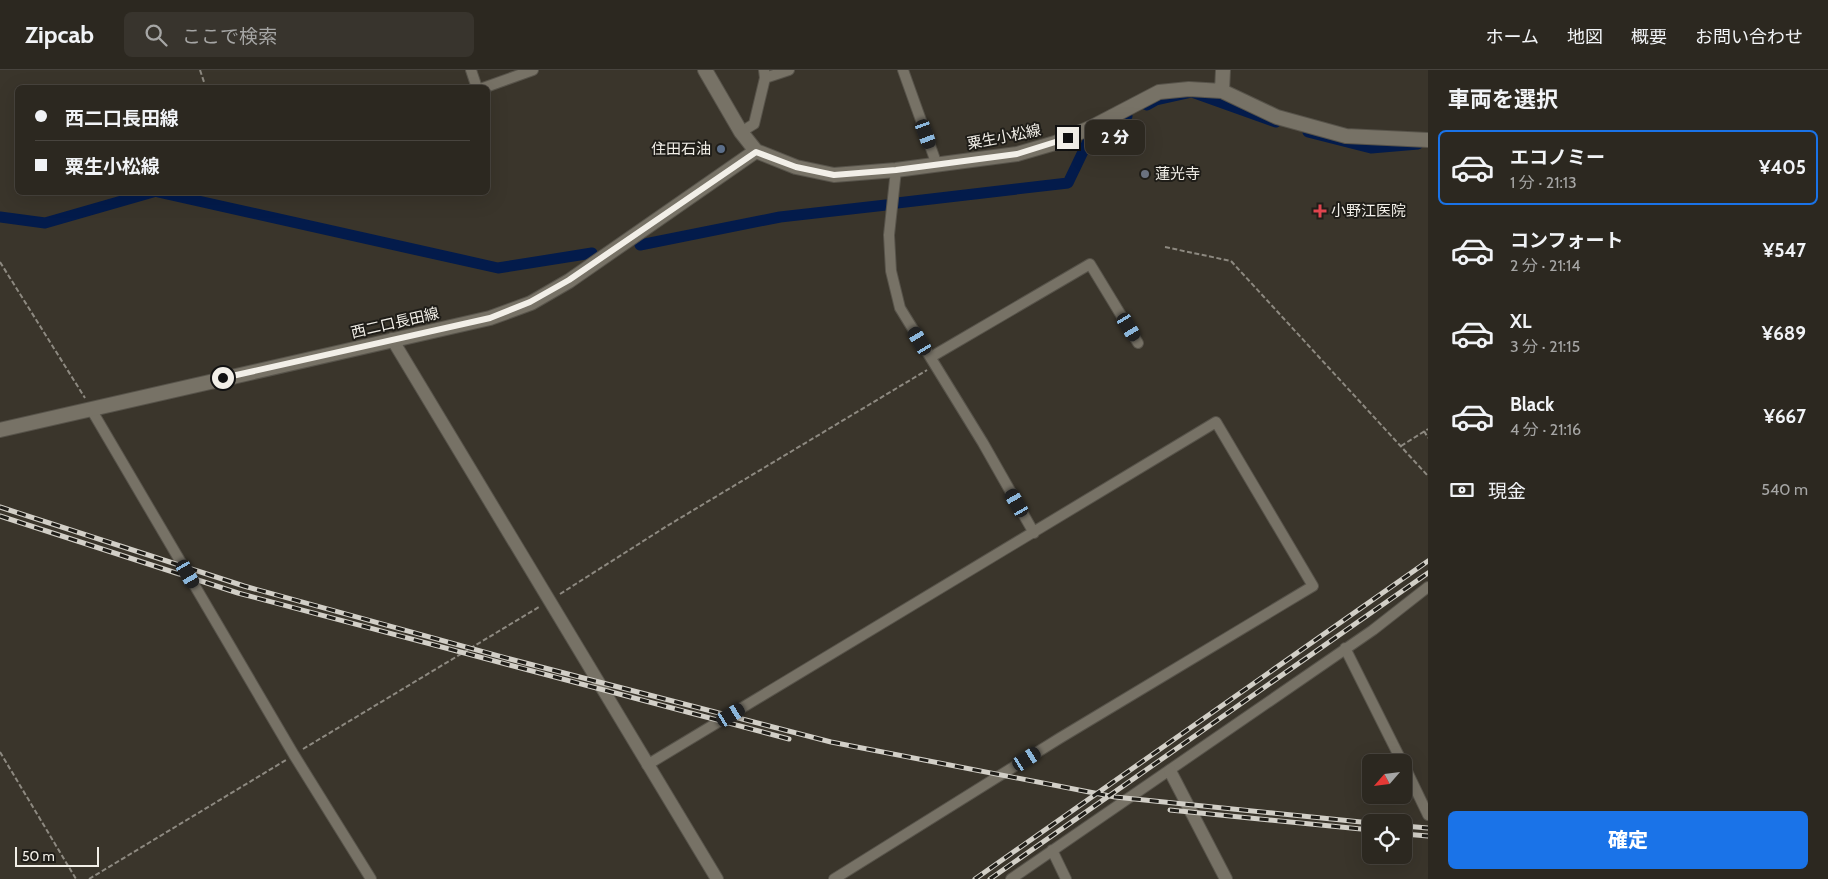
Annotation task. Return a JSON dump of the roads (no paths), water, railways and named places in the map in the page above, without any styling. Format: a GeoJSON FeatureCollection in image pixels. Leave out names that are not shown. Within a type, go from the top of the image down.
{"type":"FeatureCollection","features":[{"type":"Feature","properties":{"kind":"main road"},"geometry":{"type":"LineString","coordinates":[[705,70],[756,152]]}},
{"type":"Feature","properties":{"kind":"main road"},"geometry":{"type":"LineString","coordinates":[[1222,70],[1222,91]]}},
{"type":"Feature","properties":{"kind":"main road","name":"粟生小松線"},"geometry":{"type":"LineString","coordinates":[[756,152],[815,173],[834,175],[937,166],[1017,154],[1055,143],[1092,127],[1159,92],[1189,89],[1222,91],[1277,116],[1346,136],[1428,140]]}},
{"type":"Feature","properties":{"kind":"main road","name":"西二口長田線"},"geometry":{"type":"LineString","coordinates":[[0,430],[490,318],[530,302],[569,280],[756,152]]}},
{"type":"Feature","properties":{"kind":"street"},"geometry":{"type":"LineString","coordinates":[[471,70],[475,85]]}},
{"type":"Feature","properties":{"kind":"street"},"geometry":{"type":"LineString","coordinates":[[490,85],[533,70]]}},
{"type":"Feature","properties":{"kind":"street"},"geometry":{"type":"LineString","coordinates":[[742,132],[754,124],[765,74],[789,70]]}},
{"type":"Feature","properties":{"kind":"street"},"geometry":{"type":"LineString","coordinates":[[904,70],[937,166]]}},
{"type":"Feature","properties":{"kind":"street"},"geometry":{"type":"LineString","coordinates":[[896,170],[888,235],[891,271],[900,308],[934,361],[1034,534]]}},
{"type":"Feature","properties":{"kind":"street"},"geometry":{"type":"LineString","coordinates":[[934,361],[1090,264],[1138,343]]}},
{"type":"Feature","properties":{"kind":"street"},"geometry":{"type":"LineString","coordinates":[[392,340],[548,602],[717,879]]}},
{"type":"Feature","properties":{"kind":"street"},"geometry":{"type":"LineString","coordinates":[[91,409],[294,755],[371,879]]}},
{"type":"Feature","properties":{"kind":"street"},"geometry":{"type":"LineString","coordinates":[[647,765],[1034,534],[1216,422],[1312,586],[1060,738],[834,879]]}},
{"type":"Feature","properties":{"kind":"street"},"geometry":{"type":"LineString","coordinates":[[1011,879],[1134,793],[1170,771],[1428,587]]}},
{"type":"Feature","properties":{"kind":"street"},"geometry":{"type":"LineString","coordinates":[[1345,648],[1398,754]]}},
{"type":"Feature","properties":{"kind":"street"},"geometry":{"type":"LineString","coordinates":[[1170,771],[1226,879]]}},
{"type":"Feature","properties":{"kind":"street"},"geometry":{"type":"LineString","coordinates":[[1412,782],[1428,815]]}},
{"type":"Feature","properties":{"kind":"street"},"geometry":{"type":"LineString","coordinates":[[1052,850],[1066,879]]}},
{"type":"Feature","properties":{"kind":"waterway"},"geometry":{"type":"LineString","coordinates":[[1147,105],[1156,100],[1192,92],[1276,122]]}},
{"type":"Feature","properties":{"kind":"waterway"},"geometry":{"type":"LineString","coordinates":[[897,203],[1068,183],[1090,137],[1127,116]]}},
{"type":"Feature","properties":{"kind":"waterway"},"geometry":{"type":"LineString","coordinates":[[1308,132],[1371,148],[1418,144]]}},
{"type":"Feature","properties":{"kind":"waterway"},"geometry":{"type":"LineString","coordinates":[[0,217],[45,223],[143,195]]}},
{"type":"Feature","properties":{"kind":"waterway"},"geometry":{"type":"LineString","coordinates":[[171,195],[498,268],[592,253]]}},
{"type":"Feature","properties":{"kind":"waterway"},"geometry":{"type":"LineString","coordinates":[[640,245],[780,217],[886,205]]}},
{"type":"Feature","properties":{"kind":"railway"},"geometry":{"type":"LineString","coordinates":[[0,507],[244,586],[510,659],[831,742],[1115,797],[1362,822]]}},
{"type":"Feature","properties":{"kind":"railway"},"geometry":{"type":"LineString","coordinates":[[0,516],[238,593],[789,739]]}},
{"type":"Feature","properties":{"kind":"railway"},"geometry":{"type":"LineString","coordinates":[[975,879],[1428,561]]}},
{"type":"Feature","properties":{"kind":"railway"},"geometry":{"type":"LineString","coordinates":[[990,879],[1428,573]]}},
{"type":"Feature","properties":{"kind":"railway"},"geometry":{"type":"LineString","coordinates":[[1170,810],[1362,829]]}},
{"type":"Feature","properties":{"kind":"railway"},"geometry":{"type":"LineString","coordinates":[[1412,827],[1428,828]]}},
{"type":"Feature","properties":{"kind":"railway"},"geometry":{"type":"LineString","coordinates":[[1412,835],[1428,836]]}},
{"type":"Feature","properties":{"kind":"place","name":"住田石油"},"geometry":{"type":"Point","coordinates":[721,149]}},
{"type":"Feature","properties":{"kind":"place","name":"蓮光寺"},"geometry":{"type":"Point","coordinates":[1145,174]}},
{"type":"Feature","properties":{"kind":"place","name":"小野江医院"},"geometry":{"type":"Point","coordinates":[1320,211]}}]}
